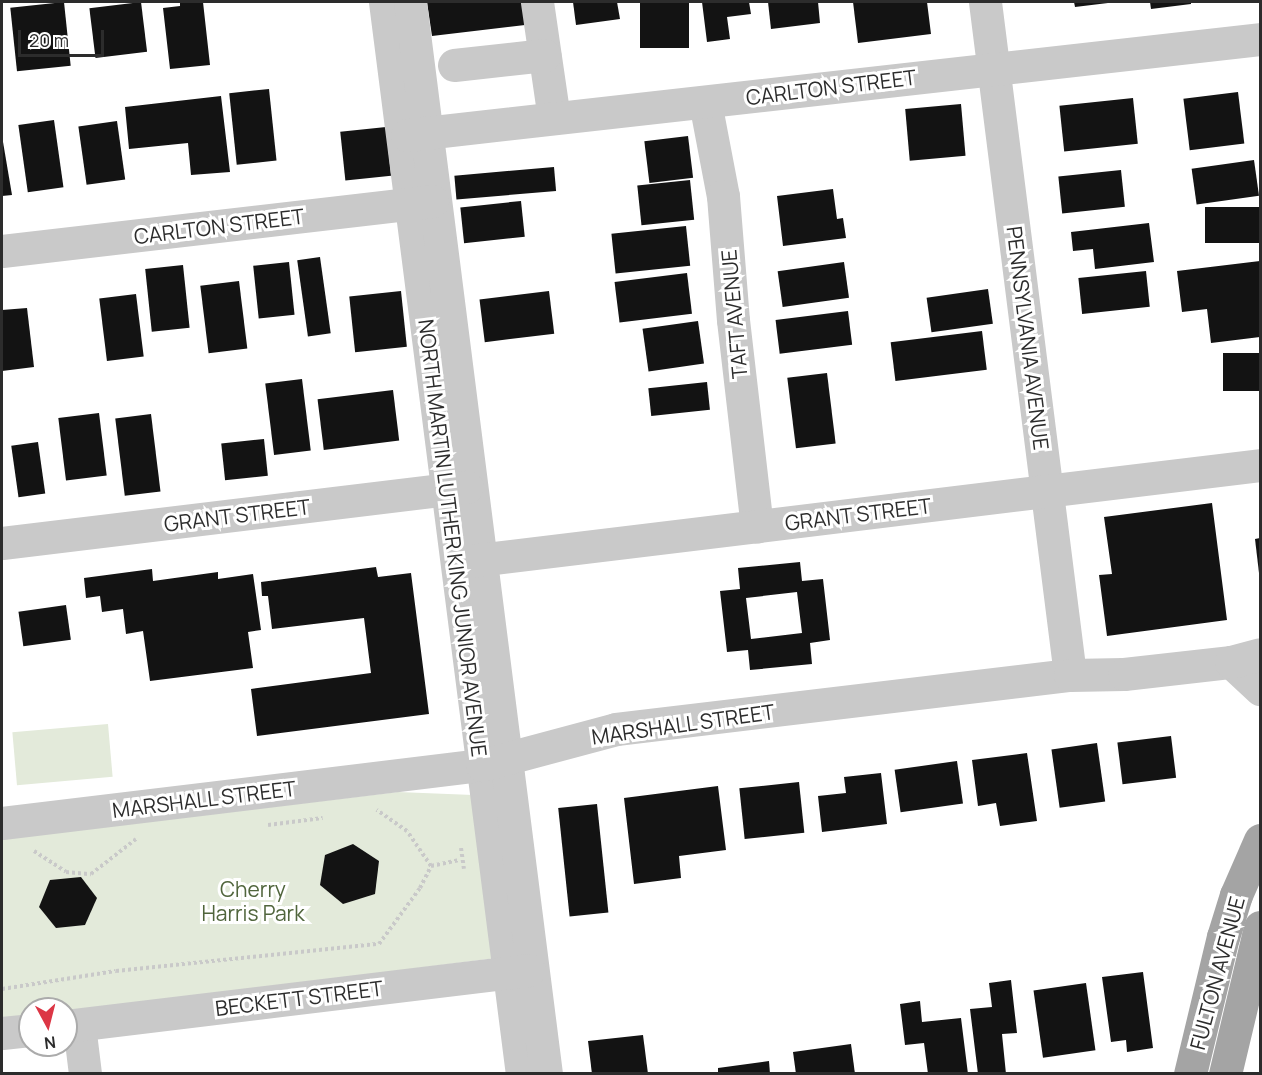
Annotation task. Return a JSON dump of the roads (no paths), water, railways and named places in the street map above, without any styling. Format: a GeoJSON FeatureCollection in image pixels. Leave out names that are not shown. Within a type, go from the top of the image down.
{"type":"FeatureCollection","features":[{"type":"Feature","properties":{"kind":"main road","name":"FULTON AVENUE"},"geometry":{"type":"LineString","coordinates":[[1190,1074],[1225,930],[1236,895],[1260,840]]}},
{"type":"Feature","properties":{"kind":"main road","name":"FULTON AVENUE"},"geometry":{"type":"LineString","coordinates":[[1225,1074],[1259,935]]}},
{"type":"Feature","properties":{"kind":"street","name":"NORTH MARTIN LUTHER KING JUNIOR AVENUE"},"geometry":{"type":"LineString","coordinates":[[385,2],[414,134],[424,202],[520,971],[522,1074]]}},
{"type":"Feature","properties":{"kind":"street","name":"NORTH MARTIN LUTHER KING JUNIOR AVENUE"},"geometry":{"type":"LineString","coordinates":[[410,2],[414,134]]}},
{"type":"Feature","properties":{"kind":"street"},"geometry":{"type":"LineString","coordinates":[[537,2],[554,118]]}},
{"type":"Feature","properties":{"kind":"street","name":"PENNSYLVANIA AVENUE"},"geometry":{"type":"LineString","coordinates":[[985,2],[1070,675]]}},
{"type":"Feature","properties":{"kind":"street","name":"CARLTON STREET"},"geometry":{"type":"LineString","coordinates":[[414,134],[1260,39]]}},
{"type":"Feature","properties":{"kind":"street"},"geometry":{"type":"LineString","coordinates":[[454,65],[544,55]]}},
{"type":"Feature","properties":{"kind":"street","name":"TAFT AVENUE"},"geometry":{"type":"LineString","coordinates":[[705,102],[723,196],[733,320],[758,527]]}},
{"type":"Feature","properties":{"kind":"street","name":"CARLTON STREET"},"geometry":{"type":"LineString","coordinates":[[2,252],[424,202]]}},
{"type":"Feature","properties":{"kind":"street","name":"GRANT STREET"},"geometry":{"type":"LineString","coordinates":[[469,561],[1260,465]]}},
{"type":"Feature","properties":{"kind":"street","name":"GRANT STREET"},"geometry":{"type":"LineString","coordinates":[[2,543],[459,488]]}},
{"type":"Feature","properties":{"kind":"street"},"geometry":{"type":"LineString","coordinates":[[1246,658],[1260,689]]}},
{"type":"Feature","properties":{"kind":"street","name":"MARSHALL STREET"},"geometry":{"type":"LineString","coordinates":[[2,823],[495,762],[616,729],[1070,675],[1125,674],[1246,658]]}},
{"type":"Feature","properties":{"kind":"street"},"geometry":{"type":"LineString","coordinates":[[1225,930],[1259,935]]}},
{"type":"Feature","properties":{"kind":"street","name":"NORTH MARTIN LUTHER KING JUNIOR AVENUE"},"geometry":{"type":"LineString","coordinates":[[520,971],[546,1074]]}},
{"type":"Feature","properties":{"kind":"street","name":"BECKETT STREET"},"geometry":{"type":"LineString","coordinates":[[78,1025],[520,971]]}},
{"type":"Feature","properties":{"kind":"street"},"geometry":{"type":"LineString","coordinates":[[2,1033],[18,1031]]}},
{"type":"Feature","properties":{"kind":"street"},"geometry":{"type":"LineString","coordinates":[[78,1047],[86,1074]]}},
{"type":"Feature","properties":{"kind":"park label","name":"Cherry Harris Park"},"geometry":{"type":"Point","coordinates":[253,901]}}]}
